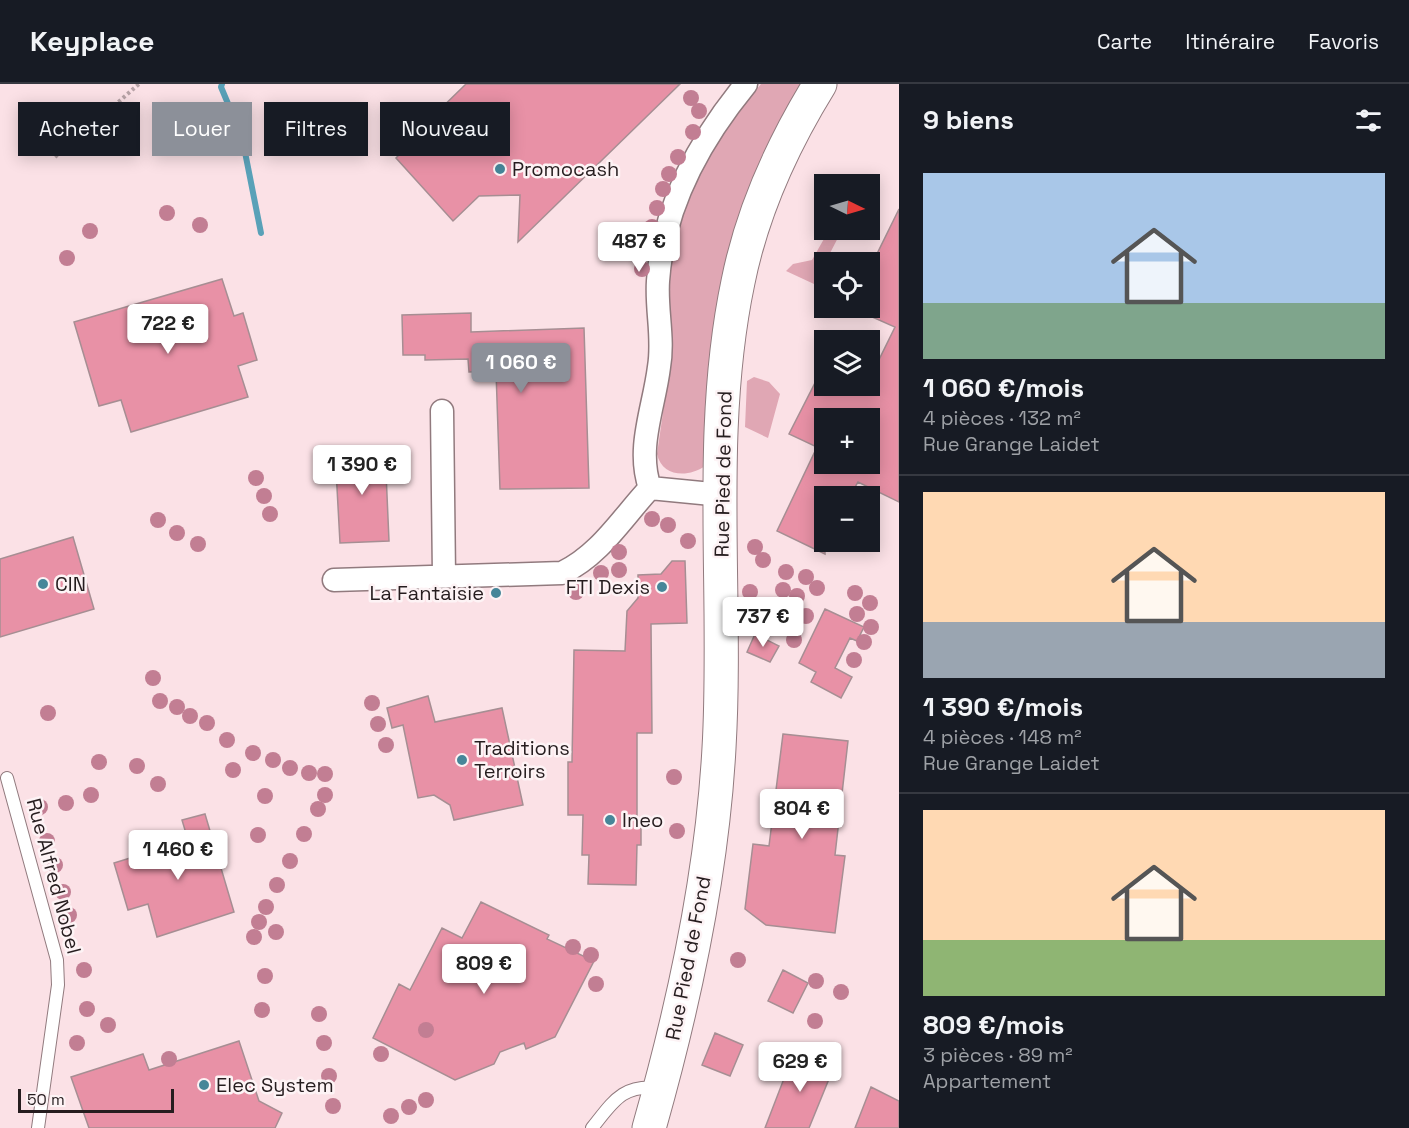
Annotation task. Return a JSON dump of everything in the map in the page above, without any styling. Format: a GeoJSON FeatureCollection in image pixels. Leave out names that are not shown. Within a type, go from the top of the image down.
{"type":"FeatureCollection","features":[{"type":"Feature","properties":{"kind":"main road","name":"Rue Pied de Fond"},"geometry":{"type":"LineString","coordinates":[[648,1128],[660,1089],[695,935],[716,786],[720,727],[725,372],[740,272],[764,195],[791,137],[820,84]]}},
{"type":"Feature","properties":{"kind":"street"},"geometry":{"type":"LineString","coordinates":[[650,488],[645,474],[644,450],[660,366],[658,281],[666,232],[675,202],[700,150],[746,84]]}},
{"type":"Feature","properties":{"kind":"street"},"geometry":{"type":"LineString","coordinates":[[442,411],[444,576]]}},
{"type":"Feature","properties":{"kind":"street"},"geometry":{"type":"LineString","coordinates":[[650,488],[722,495]]}},
{"type":"Feature","properties":{"kind":"street"},"geometry":{"type":"LineString","coordinates":[[334,580],[562,573],[585,560],[599,548],[650,488]]}},
{"type":"Feature","properties":{"kind":"lane","name":"Rue Alfred Nobel"},"geometry":{"type":"LineString","coordinates":[[7,778],[57,960],[58,985],[49,1068],[38,1128]]}},
{"type":"Feature","properties":{"kind":"lane"},"geometry":{"type":"LineString","coordinates":[[592,1128],[624,1092],[634,1087],[660,1089]]}},
{"type":"Feature","properties":{"kind":"path"},"geometry":{"type":"LineString","coordinates":[[55,157],[139,84]]}},
{"type":"Feature","properties":{"kind":"shaded area"},"geometry":{"type":"Polygon","coordinates":[[[761,84],[803,84],[705,466],[684,474],[676,473],[664,467],[657,454],[672,350],[668,274],[684,204],[721,132],[761,84]]]}},
{"type":"Feature","properties":{"kind":"shaded area"},"geometry":{"type":"Polygon","coordinates":[[[823,240],[837,240],[831,252],[817,252],[823,240]]]}},
{"type":"Feature","properties":{"kind":"shaded area"},"geometry":{"type":"Polygon","coordinates":[[[814,256],[814,284],[786,271],[793,264],[812,260],[814,256]]]}},
{"type":"Feature","properties":{"kind":"shaded area"},"geometry":{"type":"Polygon","coordinates":[[[754,377],[769,382],[780,394],[768,438],[745,427],[747,381],[754,377]]]}},
{"type":"Feature","properties":{"kind":"building","name":"Promocash"},"geometry":{"type":"Polygon","coordinates":[[[466,84],[680,84],[518,242],[520,195],[479,196],[453,221],[396,158],[398,156],[510,156],[510,102],[448,102],[466,84]]]}},
{"type":"Feature","properties":{"kind":"building"},"geometry":{"type":"Polygon","coordinates":[[[899,209],[899,502],[880,493],[880,486],[866,486],[858,482],[856,486],[814,486],[814,549],[777,531],[814,453],[814,474],[880,474],[880,408],[814,408],[814,446],[789,434],[814,385],[814,396],[880,396],[880,358],[895,327],[875,318],[880,318],[880,252],[878,252],[899,209]]]}},
{"type":"Feature","properties":{"kind":"building"},"geometry":{"type":"Polygon","coordinates":[[[222,279],[234,316],[243,313],[257,360],[238,366],[248,397],[131,432],[121,400],[99,406],[74,322],[222,279]]]}},
{"type":"Feature","properties":{"kind":"building"},"geometry":{"type":"Polygon","coordinates":[[[471,313],[471,332],[584,328],[589,488],[500,489],[496,371],[469,372],[468,359],[425,360],[425,355],[403,355],[402,315],[471,313]]]}},
{"type":"Feature","properties":{"kind":"building"},"geometry":{"type":"Polygon","coordinates":[[[385,449],[389,541],[340,543],[335,451],[385,449]]]}},
{"type":"Feature","properties":{"kind":"building","name":"CIN"},"geometry":{"type":"Polygon","coordinates":[[[73,537],[94,609],[0,637],[0,559],[73,537]]]}},
{"type":"Feature","properties":{"kind":"building"},"geometry":{"type":"Polygon","coordinates":[[[672,561],[685,561],[687,623],[651,624],[652,733],[637,733],[637,825],[641,825],[641,845],[637,845],[636,885],[588,884],[589,855],[582,855],[583,815],[568,815],[568,762],[572,762],[574,650],[625,651],[627,611],[638,598],[638,575],[661,574],[672,561]]]}},
{"type":"Feature","properties":{"kind":"building"},"geometry":{"type":"Polygon","coordinates":[[[825,609],[864,627],[857,641],[850,638],[835,668],[852,677],[841,698],[811,682],[816,672],[799,663],[825,609]]]}},
{"type":"Feature","properties":{"kind":"building"},"geometry":{"type":"Polygon","coordinates":[[[755,634],[779,646],[770,662],[747,652],[755,634]]]}},
{"type":"Feature","properties":{"kind":"building","name":"Traditions Terroirs"},"geometry":{"type":"Polygon","coordinates":[[[428,696],[435,722],[502,708],[523,805],[454,820],[450,805],[434,795],[418,798],[403,725],[392,728],[387,708],[428,696]]]}},
{"type":"Feature","properties":{"kind":"building"},"geometry":{"type":"Polygon","coordinates":[[[783,734],[848,741],[835,855],[845,856],[835,933],[766,925],[745,909],[753,844],[769,846],[783,734]]]}},
{"type":"Feature","properties":{"kind":"building"},"geometry":{"type":"Polygon","coordinates":[[[205,814],[234,912],[157,937],[148,904],[128,910],[114,863],[188,840],[182,820],[205,814]]]}},
{"type":"Feature","properties":{"kind":"building"},"geometry":{"type":"Polygon","coordinates":[[[481,902],[549,935],[547,939],[594,961],[555,1037],[526,1049],[524,1043],[500,1052],[494,1064],[455,1080],[373,1038],[399,984],[410,990],[442,928],[462,938],[481,902]]]}},
{"type":"Feature","properties":{"kind":"building"},"geometry":{"type":"Polygon","coordinates":[[[783,970],[808,983],[793,1013],[768,1001],[783,970]]]}},
{"type":"Feature","properties":{"kind":"building"},"geometry":{"type":"Polygon","coordinates":[[[715,1033],[743,1045],[730,1076],[702,1065],[715,1033]]]}},
{"type":"Feature","properties":{"kind":"building","name":"Elec System"},"geometry":{"type":"Polygon","coordinates":[[[239,1041],[259,1101],[282,1113],[275,1128],[89,1128],[71,1077],[143,1054],[149,1070],[239,1041]]]}},
{"type":"Feature","properties":{"kind":"building"},"geometry":{"type":"Polygon","coordinates":[[[795,1050],[833,1069],[809,1128],[765,1128],[795,1050]]]}},
{"type":"Feature","properties":{"kind":"building"},"geometry":{"type":"Polygon","coordinates":[[[871,1087],[899,1101],[899,1128],[855,1128],[871,1087]]]}},
{"type":"Feature","properties":{"kind":"waterway"},"geometry":{"type":"LineString","coordinates":[[222,84],[221,87],[242,137],[261,233]]}},
{"type":"Feature","properties":{"kind":"place","name":"Promocash"},"geometry":{"type":"Point","coordinates":[500,169]}},
{"type":"Feature","properties":{"kind":"place","name":"CIN"},"geometry":{"type":"Point","coordinates":[43,584]}},
{"type":"Feature","properties":{"kind":"place","name":"FTI Dexis"},"geometry":{"type":"Point","coordinates":[662,587]}},
{"type":"Feature","properties":{"kind":"place","name":"La Fantaisie"},"geometry":{"type":"Point","coordinates":[496,593]}},
{"type":"Feature","properties":{"kind":"place","name":"Traditions Terroirs"},"geometry":{"type":"Point","coordinates":[462,760]}},
{"type":"Feature","properties":{"kind":"place","name":"Ineo"},"geometry":{"type":"Point","coordinates":[610,820]}},
{"type":"Feature","properties":{"kind":"place","name":"Elec System"},"geometry":{"type":"Point","coordinates":[204,1085]}}]}
